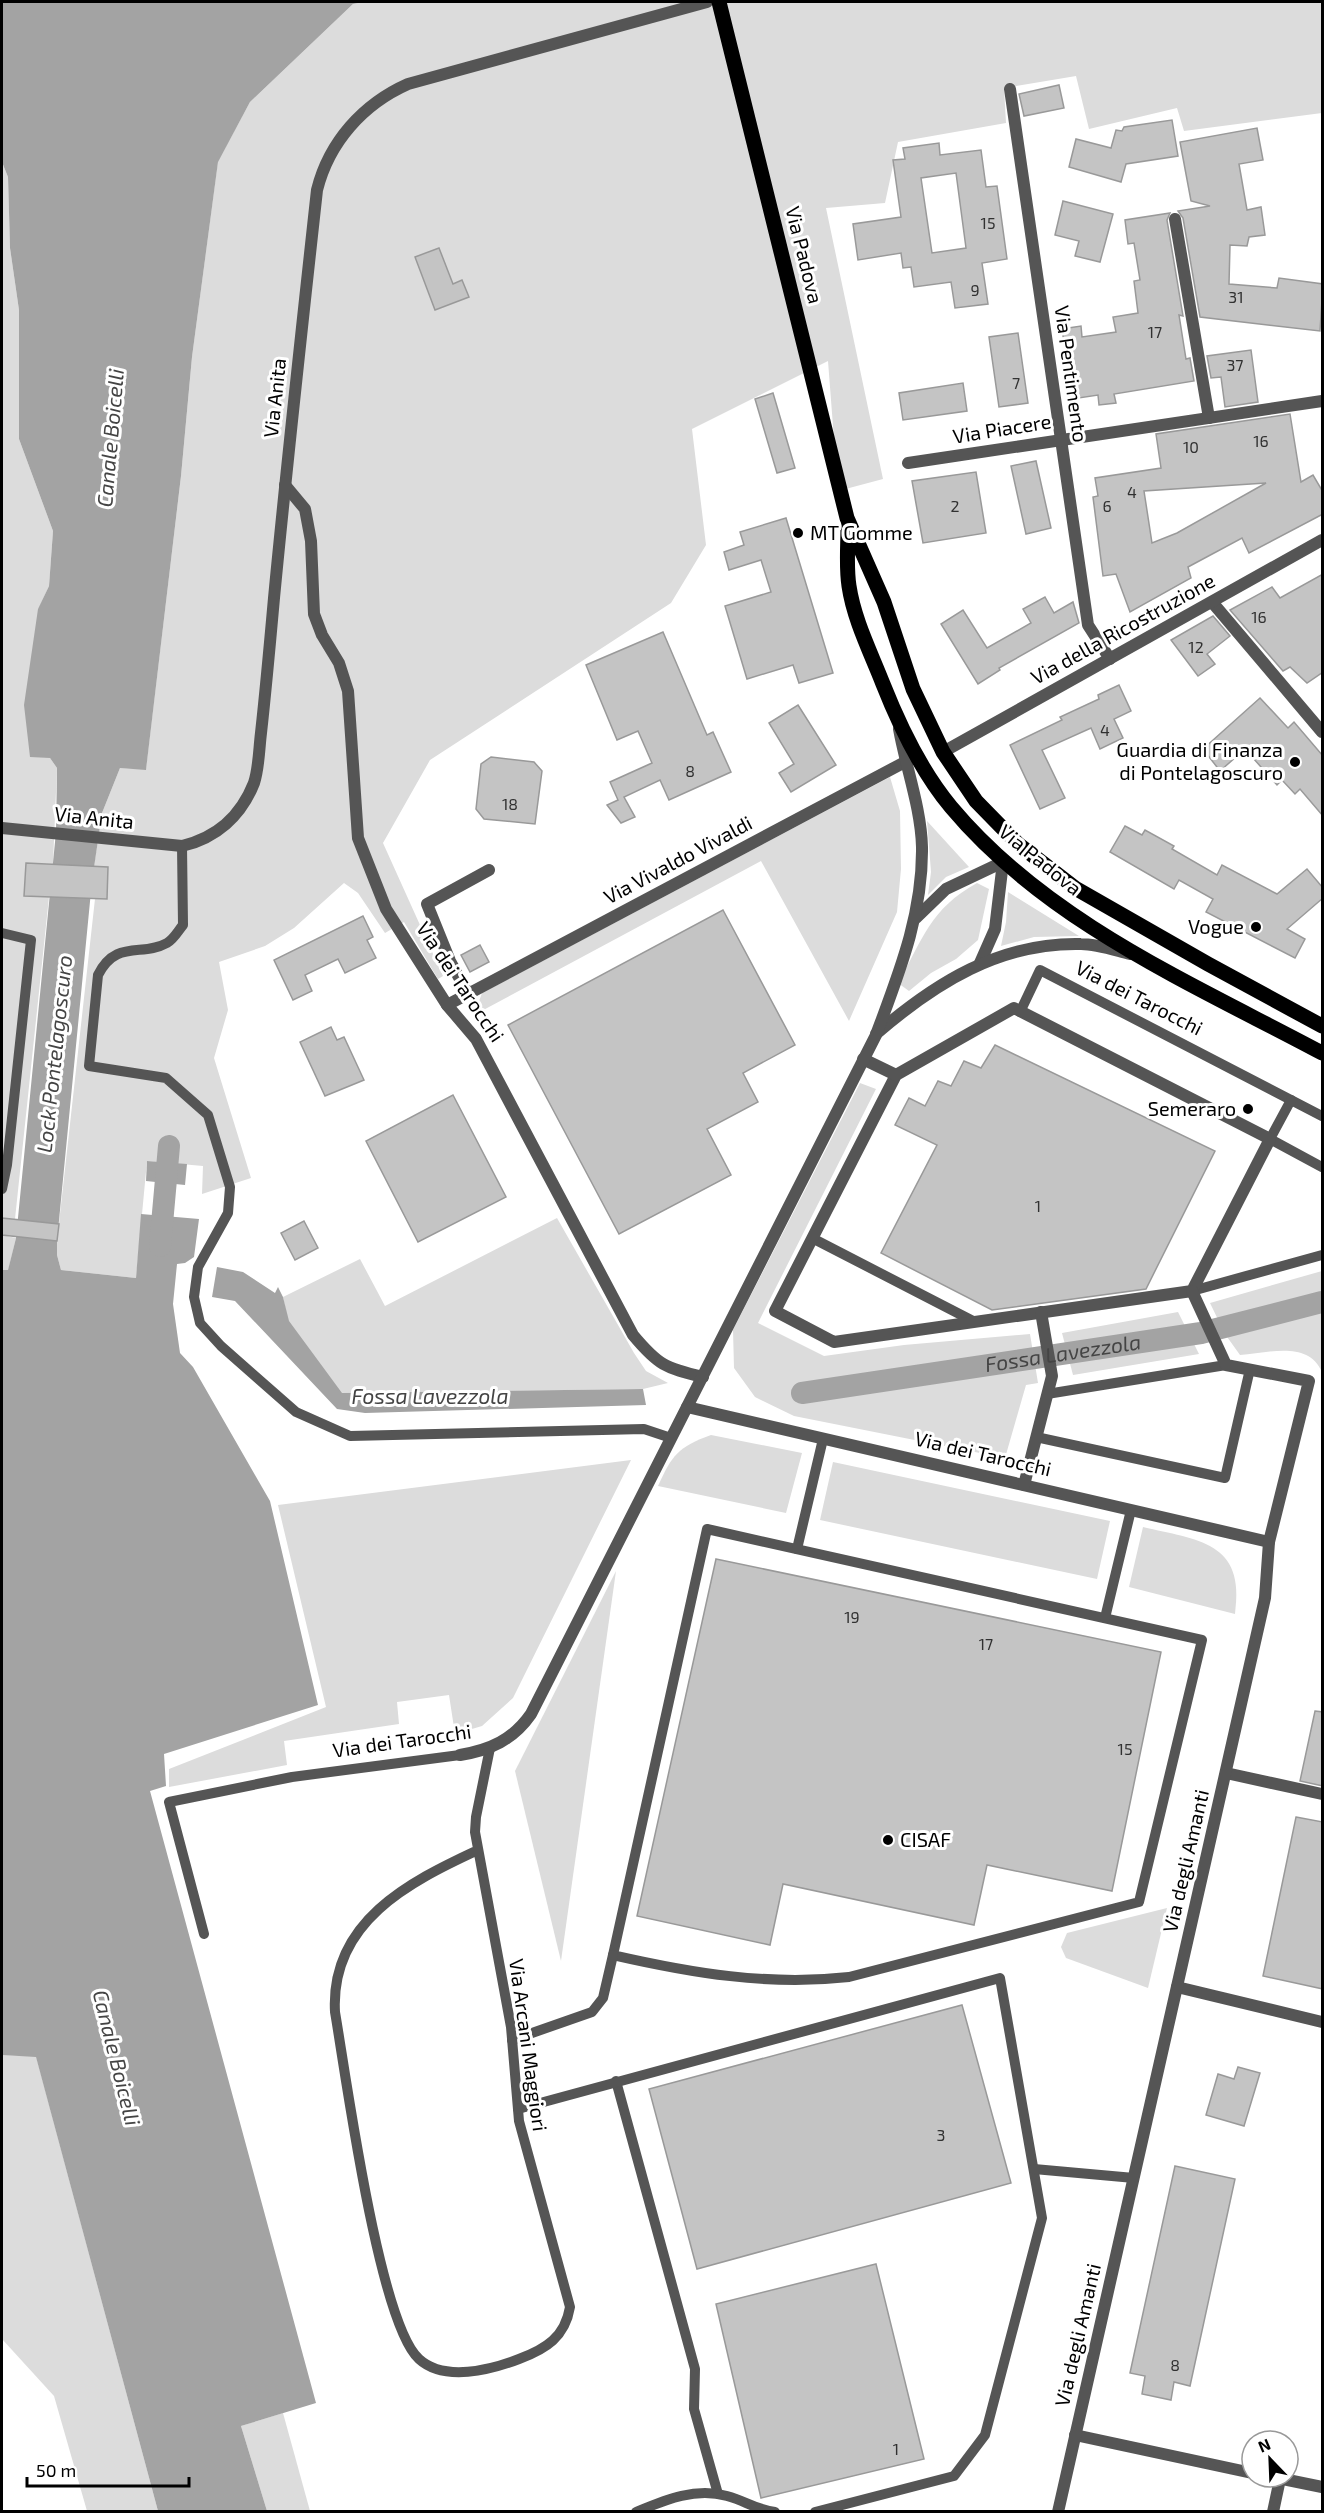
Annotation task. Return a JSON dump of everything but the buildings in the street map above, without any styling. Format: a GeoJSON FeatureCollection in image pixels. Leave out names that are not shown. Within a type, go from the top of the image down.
{"type":"FeatureCollection","features":[{"type":"Feature","properties":{"kind":"main road","name":"Via Padova"},"geometry":{"type":"LineString","coordinates":[[719,2],[847,518],[884,602],[913,689],[943,752],[976,801],[1018,844],[1074,888],[1323,1026]]}},
{"type":"Feature","properties":{"kind":"main road","name":"Via Padova"},"geometry":{"type":"LineString","coordinates":[[847,518],[849,586],[860,626],[912,760],[949,805],[1003,862],[1080,919],[1142,956],[1323,1053]]}},
{"type":"Feature","properties":{"kind":"main road"},"geometry":{"type":"LineString","coordinates":[[912,760],[943,752]]}},
{"type":"Feature","properties":{"kind":"main road","name":"Via dei Tarocchi"},"geometry":{"type":"LineString","coordinates":[[1003,862],[1018,844]]}},
{"type":"Feature","properties":{"kind":"street","name":"Via Anita"},"geometry":{"type":"LineString","coordinates":[[2,828],[182,846],[202,842],[216,833],[240,808],[255,780],[318,190],[327,161],[354,122],[378,99],[408,84],[707,2]]}},
{"type":"Feature","properties":{"kind":"street","name":"Via Pentimento"},"geometry":{"type":"LineString","coordinates":[[1010,89],[1088,626],[1110,659]]}},
{"type":"Feature","properties":{"kind":"street"},"geometry":{"type":"LineString","coordinates":[[1175,219],[1209,418]]}},
{"type":"Feature","properties":{"kind":"street","name":"Via Piacere"},"geometry":{"type":"LineString","coordinates":[[908,463],[1323,401]]}},
{"type":"Feature","properties":{"kind":"street","name":"Via dei Tarocchi"},"geometry":{"type":"LineString","coordinates":[[285,485],[305,509],[311,541],[314,614],[322,635],[339,663],[348,691],[358,838],[386,909],[447,1005],[476,1039],[633,1335],[649,1354],[667,1368],[703,1377]]}},
{"type":"Feature","properties":{"kind":"street","name":"Via della Ricostruzione"},"geometry":{"type":"LineString","coordinates":[[943,752],[1323,540]]}},
{"type":"Feature","properties":{"kind":"street"},"geometry":{"type":"LineString","coordinates":[[1212,602],[1323,732]]}},
{"type":"Feature","properties":{"kind":"street","name":"Via dei Tarocchi"},"geometry":{"type":"LineString","coordinates":[[460,1755],[490,1748],[512,1735],[531,1714],[876,1035],[916,918],[922,846],[912,760]]}},
{"type":"Feature","properties":{"kind":"street","name":"Via Vivaldo Vivaldi"},"geometry":{"type":"LineString","coordinates":[[447,1005],[912,760]]}},
{"type":"Feature","properties":{"kind":"street","name":"Via dei Tarocchi"},"geometry":{"type":"LineString","coordinates":[[916,918],[946,889],[1003,862]]}},
{"type":"Feature","properties":{"kind":"street"},"geometry":{"type":"LineString","coordinates":[[980,963],[995,928],[1003,862]]}},
{"type":"Feature","properties":{"kind":"street"},"geometry":{"type":"LineString","coordinates":[[468,994],[450,961],[427,904],[489,870]]}},
{"type":"Feature","properties":{"kind":"street","name":"Via dei Tarocchi"},"geometry":{"type":"LineString","coordinates":[[876,1035],[935,988],[980,963],[1038,946],[1072,944],[1083,944],[1142,956]]}},
{"type":"Feature","properties":{"kind":"street"},"geometry":{"type":"LineString","coordinates":[[1014,1008],[1270,1139],[1191,1291],[834,1342],[775,1311],[896,1075],[1014,1008]]}},
{"type":"Feature","properties":{"kind":"street"},"geometry":{"type":"LineString","coordinates":[[863,1059],[896,1075]]}},
{"type":"Feature","properties":{"kind":"street"},"geometry":{"type":"LineString","coordinates":[[1191,1291],[1226,1365]]}},
{"type":"Feature","properties":{"kind":"street"},"geometry":{"type":"LineString","coordinates":[[1023,1485],[1052,1376],[1041,1312]]}},
{"type":"Feature","properties":{"kind":"street","name":"Via degli Amanti"},"geometry":{"type":"LineString","coordinates":[[1058,2511],[1265,1598],[1269,1542],[1309,1381],[1226,1365]]}},
{"type":"Feature","properties":{"kind":"street","name":"Via dei Tarocchi"},"geometry":{"type":"LineString","coordinates":[[687,1407],[1269,1542]]}},
{"type":"Feature","properties":{"kind":"street"},"geometry":{"type":"LineString","coordinates":[[1226,1773],[1323,1794]]}},
{"type":"Feature","properties":{"kind":"street"},"geometry":{"type":"LineString","coordinates":[[1177,1988],[1323,2022]]}},
{"type":"Feature","properties":{"kind":"street"},"geometry":{"type":"LineString","coordinates":[[1075,2434],[1240,2470]]}},
{"type":"Feature","properties":{"kind":"street"},"geometry":{"type":"LineString","coordinates":[[1300,2483],[1323,2487]]}},
{"type":"Feature","properties":{"kind":"street"},"geometry":{"type":"LineString","coordinates":[[1273,2511],[1275,2489]]}},
{"type":"Feature","properties":{"kind":"lane"},"geometry":{"type":"LineString","coordinates":[[182,846],[183,925],[166,944],[126,951],[112,957],[103,965],[98,975],[89,1066],[166,1078],[208,1115],[230,1187],[228,1213],[198,1267],[194,1297],[200,1323],[220,1346],[296,1412],[350,1436],[644,1429],[671,1438]]}},
{"type":"Feature","properties":{"kind":"lane"},"geometry":{"type":"LineString","coordinates":[[2,933],[31,940],[7,1166],[2,1189]]}},
{"type":"Feature","properties":{"kind":"lane","name":"Via dei Tarocchi"},"geometry":{"type":"LineString","coordinates":[[1020,1012],[1040,970],[1323,1116]]}},
{"type":"Feature","properties":{"kind":"lane"},"geometry":{"type":"LineString","coordinates":[[1291,1100],[1270,1139],[1323,1167]]}},
{"type":"Feature","properties":{"kind":"lane"},"geometry":{"type":"LineString","coordinates":[[812,1238],[975,1322]]}},
{"type":"Feature","properties":{"kind":"lane"},"geometry":{"type":"LineString","coordinates":[[1191,1291],[1323,1255]]}},
{"type":"Feature","properties":{"kind":"lane"},"geometry":{"type":"LineString","coordinates":[[1047,1394],[1226,1365]]}},
{"type":"Feature","properties":{"kind":"lane"},"geometry":{"type":"LineString","coordinates":[[1036,1437],[1225,1478],[1250,1369]]}},
{"type":"Feature","properties":{"kind":"lane"},"geometry":{"type":"LineString","coordinates":[[797,1549],[823,1439]]}},
{"type":"Feature","properties":{"kind":"lane"},"geometry":{"type":"LineString","coordinates":[[1105,1618],[1131,1510]]}},
{"type":"Feature","properties":{"kind":"lane"},"geometry":{"type":"LineString","coordinates":[[513,2040],[592,2012],[603,1998],[707,1529],[1202,1640],[1138,1902],[849,1977],[816,1981],[736,1978],[687,1971],[613,1954]]}},
{"type":"Feature","properties":{"kind":"lane","name":"Via Arcani Maggiori"},"geometry":{"type":"LineString","coordinates":[[478,1850],[412,1883],[378,1908],[351,1945],[337,1979],[335,2012],[371,2217],[403,2336],[420,2361],[433,2367],[459,2372],[491,2367],[534,2353],[560,2336],[567,2322],[570,2307],[524,2144],[518,2109],[513,2040],[478,1850],[476,1817],[490,1748]]}},
{"type":"Feature","properties":{"kind":"lane","name":"Via dei Tarocchi"},"geometry":{"type":"LineString","coordinates":[[204,1934],[169,1802],[292,1777],[460,1755]]}},
{"type":"Feature","properties":{"kind":"lane"},"geometry":{"type":"LineString","coordinates":[[518,2109],[1000,1978],[1042,2217],[985,2435],[954,2476],[815,2511]]}},
{"type":"Feature","properties":{"kind":"lane"},"geometry":{"type":"LineString","coordinates":[[616,2081],[695,2369],[694,2409],[718,2494]]}},
{"type":"Feature","properties":{"kind":"lane"},"geometry":{"type":"LineString","coordinates":[[1034,2169],[1134,2178]]}},
{"type":"Feature","properties":{"kind":"lane"},"geometry":{"type":"LineString","coordinates":[[636,2511],[688,2494],[729,2496],[755,2509],[775,2511]]}},
{"type":"Feature","properties":{"kind":"shaded area"},"geometry":{"type":"Polygon","coordinates":[[[363,2],[1322,2],[1322,113],[1184,131],[1177,108],[1089,129],[1076,76],[1004,88],[1006,123],[898,142],[885,203],[826,208],[883,479],[838,491],[828,361],[692,429],[706,545],[671,603],[430,760],[383,843],[443,976],[438,979],[404,922],[385,933],[358,893],[344,883],[294,928],[265,946],[219,962],[228,1010],[214,1058],[251,1178],[202,1194],[203,1166],[147,1161],[136,1278],[61,1270],[57,1255],[57,1241],[95,899],[107,899],[108,867],[94,866],[102,813],[120,768],[146,769],[181,476],[192,357],[218,161],[250,102],[353,4],[363,2]]]}},
{"type":"Feature","properties":{"kind":"shaded area"},"geometry":{"type":"Polygon","coordinates":[[[2,162],[8,177],[10,248],[19,310],[19,439],[53,531],[49,586],[38,610],[50,758],[57,768],[53,864],[26,863],[24,895],[49,897],[15,1219],[2,1218],[2,162]]]}},
{"type":"Feature","properties":{"kind":"shaded area"},"geometry":{"type":"Polygon","coordinates":[[[890,777],[900,811],[901,869],[897,912],[849,1021],[761,861],[474,1015],[482,993],[890,777]]]}},
{"type":"Feature","properties":{"kind":"shaded area"},"geometry":{"type":"Polygon","coordinates":[[[927,821],[969,867],[946,877],[928,895],[931,872],[927,821]]]}},
{"type":"Feature","properties":{"kind":"shaded area"},"geometry":{"type":"Polygon","coordinates":[[[977,883],[989,889],[978,940],[956,959],[931,973],[909,991],[898,983],[929,926],[948,903],[977,883]]]}},
{"type":"Feature","properties":{"kind":"shaded area"},"geometry":{"type":"Polygon","coordinates":[[[1008,892],[1079,936],[1034,937],[1001,946],[1006,922],[1008,892]]]}},
{"type":"Feature","properties":{"kind":"shaded area"},"geometry":{"type":"Polygon","coordinates":[[[860,1083],[876,1089],[758,1323],[824,1356],[904,1345],[1030,1334],[1038,1383],[1026,1385],[1005,1458],[794,1416],[755,1397],[734,1368],[733,1330],[860,1083]]]}},
{"type":"Feature","properties":{"kind":"shaded area"},"geometry":{"type":"Polygon","coordinates":[[[557,1218],[646,1371],[668,1383],[643,1389],[341,1393],[288,1321],[283,1297],[360,1259],[385,1306],[557,1218]]]}},
{"type":"Feature","properties":{"kind":"shaded area"},"geometry":{"type":"Polygon","coordinates":[[[2,1235],[16,1238],[8,1271],[2,1270],[2,1235]]]}},
{"type":"Feature","properties":{"kind":"shaded area"},"geometry":{"type":"Polygon","coordinates":[[[1322,1271],[1322,1372],[1316,1362],[1298,1352],[1275,1351],[1240,1355],[1225,1334],[1210,1303],[1322,1271]]]}},
{"type":"Feature","properties":{"kind":"shaded area"},"geometry":{"type":"Polygon","coordinates":[[[1178,1312],[1199,1354],[1073,1375],[1062,1333],[1178,1312]]]}},
{"type":"Feature","properties":{"kind":"shaded area"},"geometry":{"type":"Polygon","coordinates":[[[711,1435],[802,1453],[786,1513],[658,1486],[677,1453],[711,1435]]]}},
{"type":"Feature","properties":{"kind":"shaded area"},"geometry":{"type":"Polygon","coordinates":[[[631,1460],[513,1698],[482,1726],[455,1734],[449,1695],[397,1702],[399,1724],[284,1741],[287,1765],[169,1787],[169,1769],[326,1707],[278,1505],[631,1460]]]}},
{"type":"Feature","properties":{"kind":"shaded area"},"geometry":{"type":"Polygon","coordinates":[[[833,1462],[1110,1521],[1097,1579],[820,1520],[833,1462]]]}},
{"type":"Feature","properties":{"kind":"shaded area"},"geometry":{"type":"Polygon","coordinates":[[[1143,1527],[1199,1541],[1213,1548],[1225,1558],[1233,1571],[1236,1590],[1235,1614],[1129,1587],[1143,1527]]]}},
{"type":"Feature","properties":{"kind":"shaded area"},"geometry":{"type":"Polygon","coordinates":[[[616,1571],[561,1961],[515,1771],[616,1571]]]}},
{"type":"Feature","properties":{"kind":"shaded area"},"geometry":{"type":"Polygon","coordinates":[[[1167,1908],[1148,1988],[1066,1958],[1061,1947],[1067,1933],[1167,1908]]]}},
{"type":"Feature","properties":{"kind":"shaded area"},"geometry":{"type":"Polygon","coordinates":[[[2,2055],[36,2056],[158,2511],[87,2511],[54,2396],[2,2339],[2,2055]]]}},
{"type":"Feature","properties":{"kind":"shaded area"},"geometry":{"type":"Polygon","coordinates":[[[283,2413],[310,2511],[267,2511],[241,2426],[283,2413]]]}},
{"type":"Feature","properties":{"kind":"water"},"geometry":{"type":"Polygon","coordinates":[[[2,2],[363,2],[353,4],[250,102],[218,162],[192,357],[181,476],[146,770],[120,768],[102,813],[92,881],[57,1241],[57,1255],[61,1270],[136,1278],[141,1214],[199,1219],[194,1257],[185,1263],[177,1264],[173,1304],[180,1353],[193,1367],[270,1501],[318,1705],[164,1754],[166,1786],[150,1791],[316,2403],[241,2426],[267,2511],[158,2511],[36,2057],[2,2055],[2,1270],[8,1270],[16,1238],[56,832],[57,768],[50,758],[30,757],[24,705],[38,609],[49,586],[53,531],[19,439],[19,310],[10,248],[8,177],[2,162],[2,2]]]}},
{"type":"Feature","properties":{"kind":"water"},"geometry":{"type":"Polygon","coordinates":[[[147,1161],[187,1164],[185,1185],[146,1181],[147,1161]]]}},
{"type":"Feature","properties":{"kind":"water"},"geometry":{"type":"Polygon","coordinates":[[[217,1267],[243,1272],[275,1293],[278,1287],[289,1321],[342,1393],[643,1389],[646,1405],[365,1413],[337,1409],[235,1301],[212,1297],[217,1267]]]}},
{"type":"Feature","properties":{"kind":"waterway"},"geometry":{"type":"LineString","coordinates":[[160,1246],[169,1146]]}},
{"type":"Feature","properties":{"kind":"waterway","name":"Fossa Lavezzola"},"geometry":{"type":"LineString","coordinates":[[802,1393],[1201,1333],[1322,1302]]}},
{"type":"Feature","properties":{"kind":"place","name":"MT Gomme"},"geometry":{"type":"Point","coordinates":[798,533]}},
{"type":"Feature","properties":{"kind":"place","name":"Guardia di Finanza di Pontelagoscuro"},"geometry":{"type":"Point","coordinates":[1295,762]}},
{"type":"Feature","properties":{"kind":"place","name":"Vogue"},"geometry":{"type":"Point","coordinates":[1256,927]}},
{"type":"Feature","properties":{"kind":"place","name":"Semeraro"},"geometry":{"type":"Point","coordinates":[1248,1109]}},
{"type":"Feature","properties":{"kind":"place","name":"CISAF"},"geometry":{"type":"Point","coordinates":[888,1840]}},
{"type":"Feature","properties":{"kind":"water label","name":"Canale Boicelli"},"geometry":{"type":"Point","coordinates":[111,438]}},
{"type":"Feature","properties":{"kind":"water label","name":"Lock Pontelagoscuro"},"geometry":{"type":"Point","coordinates":[55,1054]}},
{"type":"Feature","properties":{"kind":"water label","name":"Canale Boicelli"},"geometry":{"type":"Point","coordinates":[116,2058]}}]}
